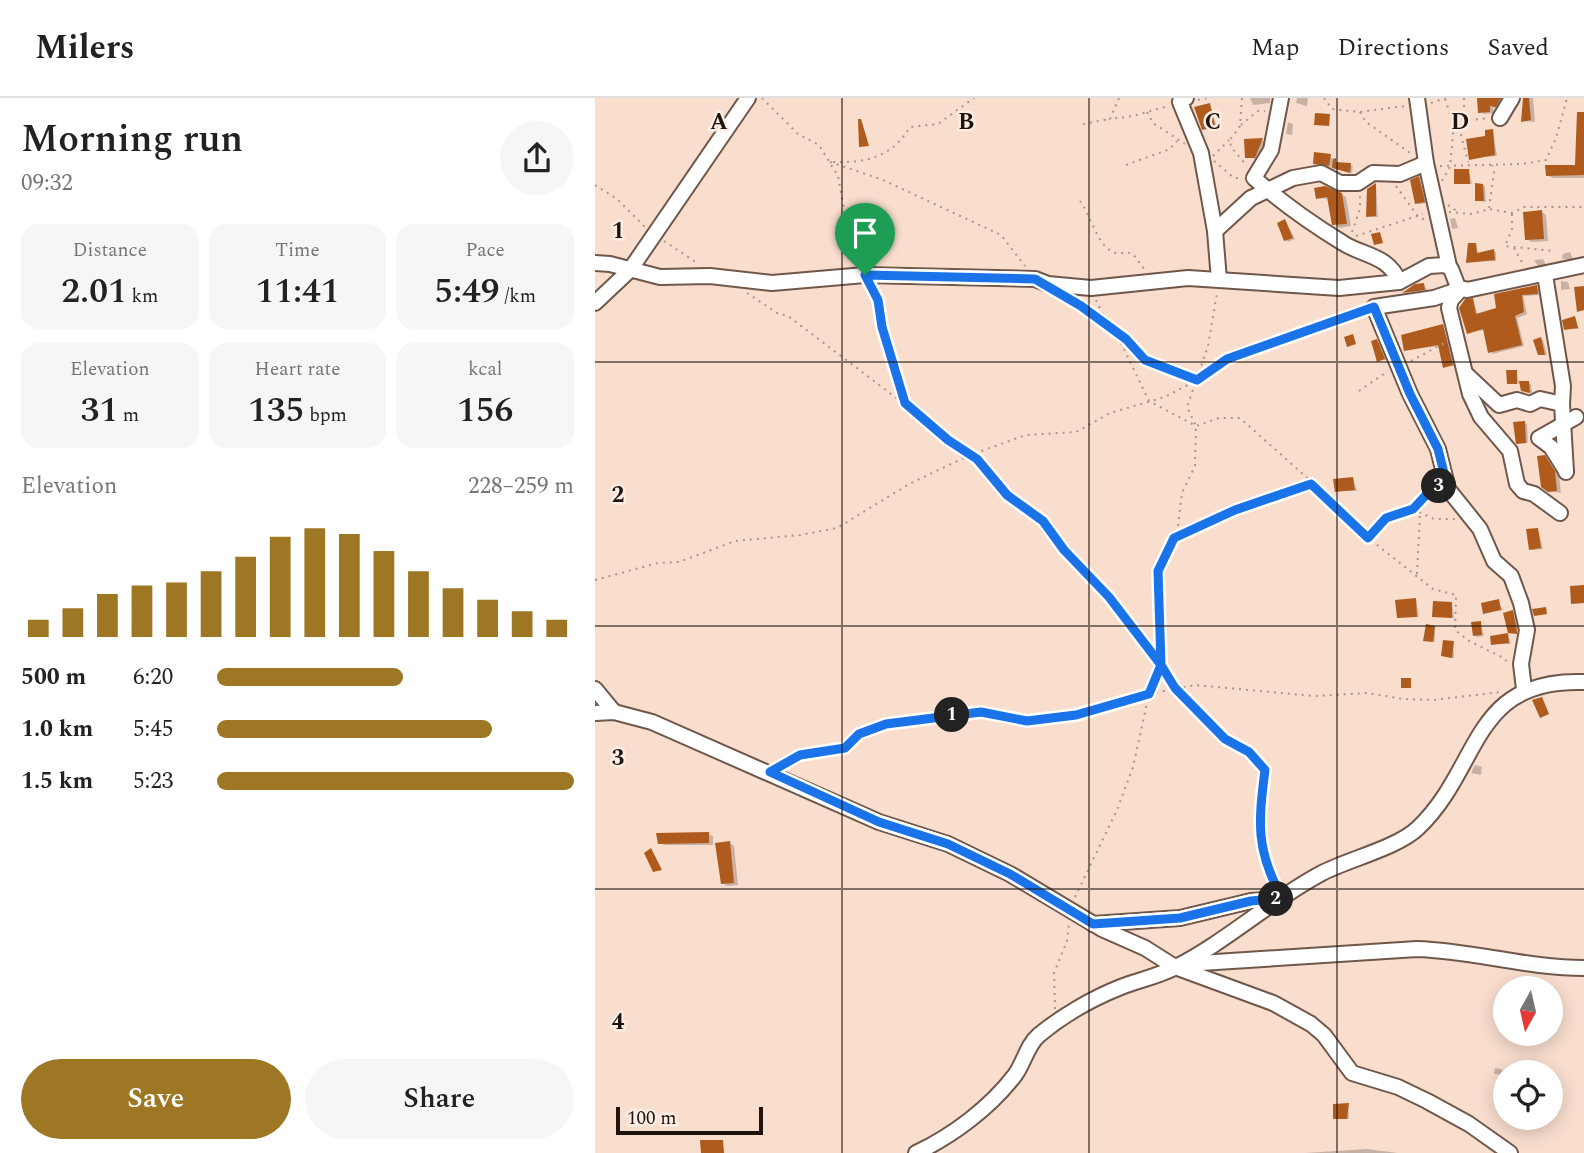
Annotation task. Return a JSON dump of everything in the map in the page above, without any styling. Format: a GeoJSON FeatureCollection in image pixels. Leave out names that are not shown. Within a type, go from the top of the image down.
{"type":"FeatureCollection","features":[{"type":"Feature","properties":{"kind":"street"},"geometry":{"type":"LineString","coordinates":[[595,303],[629,270],[748,98]]}},
{"type":"Feature","properties":{"kind":"street"},"geometry":{"type":"LineString","coordinates":[[1500,118],[1512,98]]}},
{"type":"Feature","properties":{"kind":"street"},"geometry":{"type":"LineString","coordinates":[[1183,100],[1201,153],[1215,231],[1219,280]]}},
{"type":"Feature","properties":{"kind":"street"},"geometry":{"type":"LineString","coordinates":[[1417,102],[1426,163],[1449,266],[1461,289]]}},
{"type":"Feature","properties":{"kind":"street"},"geometry":{"type":"LineString","coordinates":[[1280,104],[1271,150],[1254,178],[1345,245],[1368,252],[1395,272],[1399,282]]}},
{"type":"Feature","properties":{"kind":"street"},"geometry":{"type":"LineString","coordinates":[[1215,231],[1251,198],[1293,178],[1321,173],[1340,183],[1358,183],[1373,173],[1400,174],[1426,163]]}},
{"type":"Feature","properties":{"kind":"street"},"geometry":{"type":"LineString","coordinates":[[595,263],[660,276],[711,276],[772,283],[865,275],[1035,279],[1048,284],[1091,288],[1157,279],[1296,283],[1323,288],[1399,282],[1429,266],[1449,266]]}},
{"type":"Feature","properties":{"kind":"street"},"geometry":{"type":"LineString","coordinates":[[1524,689],[1521,664],[1527,630],[1511,576],[1494,561],[1480,529],[1448,489],[1438,449],[1396,364],[1374,307],[1434,298],[1461,289],[1584,265]]}},
{"type":"Feature","properties":{"kind":"street"},"geometry":{"type":"LineString","coordinates":[[1538,276],[1563,386],[1562,404],[1570,420]]}},
{"type":"Feature","properties":{"kind":"street"},"geometry":{"type":"LineString","coordinates":[[1461,289],[1451,300],[1449,308],[1466,374],[1481,417],[1510,451],[1517,484],[1560,513]]}},
{"type":"Feature","properties":{"kind":"street"},"geometry":{"type":"LineString","coordinates":[[1466,374],[1499,405],[1517,400],[1530,404],[1540,399],[1562,404]]}},
{"type":"Feature","properties":{"kind":"street"},"geometry":{"type":"LineString","coordinates":[[916,1153],[950,1135],[981,1109],[1014,1076],[1036,1037],[1055,1024],[1118,989],[1178,966],[1324,872],[1417,829],[1442,799],[1483,726],[1524,689],[1551,682],[1584,682]]}},
{"type":"Feature","properties":{"kind":"street"},"geometry":{"type":"LineString","coordinates":[[595,689],[614,712]]}},
{"type":"Feature","properties":{"kind":"street"},"geometry":{"type":"LineString","coordinates":[[595,713],[614,712],[652,722],[879,822],[948,844],[1010,874],[1093,924],[1178,966],[1295,1014],[1324,1035],[1352,1073],[1427,1101],[1469,1124],[1510,1153]]}},
{"type":"Feature","properties":{"kind":"street"},"geometry":{"type":"LineString","coordinates":[[1093,924],[1180,918],[1251,901],[1282,898]]}},
{"type":"Feature","properties":{"kind":"street"},"geometry":{"type":"LineString","coordinates":[[1178,966],[1417,949],[1452,951],[1537,966],[1584,968]]}},
{"type":"Feature","properties":{"kind":"path"},"geometry":{"type":"LineString","coordinates":[[762,98],[798,134],[819,145],[838,176],[846,220],[865,275],[878,300],[882,327],[905,403]]}},
{"type":"Feature","properties":{"kind":"path"},"geometry":{"type":"LineString","coordinates":[[830,162],[851,163],[882,156],[901,143],[910,127],[938,124],[974,98]]}},
{"type":"Feature","properties":{"kind":"path"},"geometry":{"type":"LineString","coordinates":[[1110,119],[1119,98]]}},
{"type":"Feature","properties":{"kind":"path"},"geometry":{"type":"LineString","coordinates":[[1240,126],[1242,98]]}},
{"type":"Feature","properties":{"kind":"path"},"geometry":{"type":"LineString","coordinates":[[1324,98],[1332,109],[1360,112],[1445,98],[1454,130],[1450,167]]}},
{"type":"Feature","properties":{"kind":"path"},"geometry":{"type":"LineString","coordinates":[[1464,98],[1464,121],[1460,131],[1469,163]]}},
{"type":"Feature","properties":{"kind":"path"},"geometry":{"type":"LineString","coordinates":[[1360,112],[1366,122],[1426,163],[1450,167],[1469,163],[1522,164],[1546,160],[1556,138],[1567,98]]}},
{"type":"Feature","properties":{"kind":"path"},"geometry":{"type":"LineString","coordinates":[[1083,124],[1147,112],[1183,100]]}},
{"type":"Feature","properties":{"kind":"path"},"geometry":{"type":"LineString","coordinates":[[1254,178],[1234,178],[1210,158],[1258,111],[1280,104]]}},
{"type":"Feature","properties":{"kind":"path"},"geometry":{"type":"LineString","coordinates":[[1147,112],[1153,123],[1201,153]]}},
{"type":"Feature","properties":{"kind":"path"},"geometry":{"type":"LineString","coordinates":[[1464,121],[1500,118]]}},
{"type":"Feature","properties":{"kind":"path"},"geometry":{"type":"LineString","coordinates":[[1454,130],[1460,131]]}},
{"type":"Feature","properties":{"kind":"path"},"geometry":{"type":"LineString","coordinates":[[1230,140],[1231,147],[1254,178]]}},
{"type":"Feature","properties":{"kind":"path"},"geometry":{"type":"LineString","coordinates":[[1126,165],[1170,149],[1178,141]]}},
{"type":"Feature","properties":{"kind":"path"},"geometry":{"type":"LineString","coordinates":[[830,162],[883,180],[1001,235],[1035,279]]}},
{"type":"Feature","properties":{"kind":"path"},"geometry":{"type":"LineString","coordinates":[[1489,209],[1494,172],[1490,163]]}},
{"type":"Feature","properties":{"kind":"path"},"geometry":{"type":"LineString","coordinates":[[1388,174],[1417,215],[1442,230]]}},
{"type":"Feature","properties":{"kind":"path"},"geometry":{"type":"LineString","coordinates":[[1358,183],[1360,209],[1351,238],[1417,215],[1438,212],[1472,214],[1489,209],[1512,213],[1524,207],[1584,207]]}},
{"type":"Feature","properties":{"kind":"path"},"geometry":{"type":"LineString","coordinates":[[595,185],[637,217],[653,236],[674,245],[703,267]]}},
{"type":"Feature","properties":{"kind":"path"},"geometry":{"type":"LineString","coordinates":[[1080,201],[1091,217],[1100,243],[1117,253],[1133,254],[1137,263],[1157,279]]}},
{"type":"Feature","properties":{"kind":"path"},"geometry":{"type":"LineString","coordinates":[[1512,213],[1512,229],[1505,246],[1555,251]]}},
{"type":"Feature","properties":{"kind":"path"},"geometry":{"type":"LineString","coordinates":[[1514,248],[1538,276]]}},
{"type":"Feature","properties":{"kind":"path"},"geometry":{"type":"LineString","coordinates":[[1055,1024],[1054,972],[1067,941],[1070,910],[1117,810],[1133,767],[1149,694],[1161,665],[1158,571],[1174,538],[1182,493],[1195,466],[1196,426],[1187,407],[1216,311],[1219,280]]}},
{"type":"Feature","properties":{"kind":"path"},"geometry":{"type":"LineString","coordinates":[[1091,288],[1149,401],[1196,426],[1219,418],[1240,418],[1368,538],[1433,589],[1456,595],[1455,630],[1469,641],[1504,658],[1511,668]]}},
{"type":"Feature","properties":{"kind":"path"},"geometry":{"type":"LineString","coordinates":[[744,291],[777,313],[788,316],[905,403],[970,454],[1007,495],[1043,521],[1064,550],[1109,597],[1161,665],[1175,688],[1225,739],[1249,752],[1265,770],[1258,827],[1266,869],[1282,898]]}},
{"type":"Feature","properties":{"kind":"path"},"geometry":{"type":"LineString","coordinates":[[1063,295],[1126,339],[1145,360],[1197,380]]}},
{"type":"Feature","properties":{"kind":"path"},"geometry":{"type":"LineString","coordinates":[[595,580],[658,563],[680,562],[713,547],[758,537],[800,536],[837,528],[911,483],[970,454],[1026,435],[1076,432],[1110,413],[1149,401],[1197,380],[1227,359],[1374,307]]}},
{"type":"Feature","properties":{"kind":"path"},"geometry":{"type":"LineString","coordinates":[[1359,391],[1396,364],[1415,360],[1456,337]]}},
{"type":"Feature","properties":{"kind":"path"},"geometry":{"type":"LineString","coordinates":[[1368,538],[1386,518],[1413,509],[1427,494],[1446,481]]}},
{"type":"Feature","properties":{"kind":"path"},"geometry":{"type":"LineString","coordinates":[[1174,538],[1235,510],[1311,484]]}},
{"type":"Feature","properties":{"kind":"path"},"geometry":{"type":"LineString","coordinates":[[1413,509],[1434,519],[1453,518],[1458,521]]}},
{"type":"Feature","properties":{"kind":"path"},"geometry":{"type":"LineString","coordinates":[[1417,575],[1420,513]]}},
{"type":"Feature","properties":{"kind":"path"},"geometry":{"type":"LineString","coordinates":[[770,772],[800,755],[845,748],[859,734],[886,724],[981,712],[1027,721],[1076,715],[1149,694],[1195,685],[1314,696],[1368,693],[1403,699],[1433,700],[1503,692]]}},
{"type":"Feature","properties":{"kind":"building"},"geometry":{"type":"Polygon","coordinates":[[[1477,98],[1501,98],[1496,107],[1490,106],[1490,112],[1478,113],[1477,98]]]}},
{"type":"Feature","properties":{"kind":"building"},"geometry":{"type":"Polygon","coordinates":[[[1523,98],[1529,98],[1531,120],[1521,122],[1523,98]]]}},
{"type":"Feature","properties":{"kind":"building"},"geometry":{"type":"Polygon","coordinates":[[[1210,103],[1215,126],[1202,130],[1194,107],[1210,103]]]}},
{"type":"Feature","properties":{"kind":"building"},"geometry":{"type":"Polygon","coordinates":[[[1577,112],[1584,112],[1584,175],[1546,176],[1545,165],[1575,165],[1577,112]]]}},
{"type":"Feature","properties":{"kind":"building"},"geometry":{"type":"Polygon","coordinates":[[[1315,113],[1330,114],[1329,126],[1314,125],[1315,113]]]}},
{"type":"Feature","properties":{"kind":"building"},"geometry":{"type":"Polygon","coordinates":[[[858,119],[861,119],[869,146],[859,147],[858,119]]]}},
{"type":"Feature","properties":{"kind":"building"},"geometry":{"type":"Polygon","coordinates":[[[1493,129],[1495,155],[1469,160],[1466,139],[1485,136],[1485,130],[1493,129]]]}},
{"type":"Feature","properties":{"kind":"building"},"geometry":{"type":"Polygon","coordinates":[[[1263,138],[1255,158],[1245,158],[1244,139],[1263,138]]]}},
{"type":"Feature","properties":{"kind":"building"},"geometry":{"type":"Polygon","coordinates":[[[1314,152],[1331,154],[1329,166],[1313,164],[1314,152]]]}},
{"type":"Feature","properties":{"kind":"building"},"geometry":{"type":"Polygon","coordinates":[[[1336,158],[1336,162],[1351,163],[1350,173],[1332,168],[1333,159],[1336,158]]]}},
{"type":"Feature","properties":{"kind":"building"},"geometry":{"type":"Polygon","coordinates":[[[1454,169],[1469,169],[1470,184],[1454,184],[1454,169]]]}},
{"type":"Feature","properties":{"kind":"building"},"geometry":{"type":"Polygon","coordinates":[[[1419,176],[1425,202],[1415,204],[1410,180],[1419,176]]]}},
{"type":"Feature","properties":{"kind":"building"},"geometry":{"type":"Polygon","coordinates":[[[1376,183],[1376,216],[1366,217],[1367,189],[1376,183]]]}},
{"type":"Feature","properties":{"kind":"building"},"geometry":{"type":"Polygon","coordinates":[[[1475,183],[1483,184],[1484,201],[1475,201],[1475,183]]]}},
{"type":"Feature","properties":{"kind":"building"},"geometry":{"type":"Polygon","coordinates":[[[1325,186],[1342,193],[1347,224],[1332,225],[1327,197],[1316,199],[1314,188],[1325,186]]]}},
{"type":"Feature","properties":{"kind":"building"},"geometry":{"type":"Polygon","coordinates":[[[1542,210],[1544,239],[1525,240],[1523,212],[1542,210]]]}},
{"type":"Feature","properties":{"kind":"building"},"geometry":{"type":"Polygon","coordinates":[[[1285,219],[1293,238],[1284,241],[1277,223],[1285,219]]]}},
{"type":"Feature","properties":{"kind":"building"},"geometry":{"type":"Polygon","coordinates":[[[1380,232],[1383,243],[1374,245],[1371,234],[1380,232]]]}},
{"type":"Feature","properties":{"kind":"building"},"geometry":{"type":"Polygon","coordinates":[[[1468,243],[1476,243],[1477,253],[1494,249],[1495,260],[1466,263],[1468,243]]]}},
{"type":"Feature","properties":{"kind":"building"},"geometry":{"type":"Polygon","coordinates":[[[1424,283],[1425,290],[1402,293],[1415,284],[1424,283]]]}},
{"type":"Feature","properties":{"kind":"building"},"geometry":{"type":"Polygon","coordinates":[[[1537,285],[1538,294],[1522,295],[1524,312],[1515,316],[1522,345],[1488,353],[1483,329],[1467,334],[1459,308],[1465,299],[1473,298],[1476,314],[1496,308],[1494,294],[1537,285]]]}},
{"type":"Feature","properties":{"kind":"building"},"geometry":{"type":"Polygon","coordinates":[[[1584,286],[1584,310],[1577,312],[1574,287],[1584,286]]]}},
{"type":"Feature","properties":{"kind":"building"},"geometry":{"type":"Polygon","coordinates":[[[1575,316],[1578,328],[1564,330],[1562,320],[1575,316]]]}},
{"type":"Feature","properties":{"kind":"building"},"geometry":{"type":"Polygon","coordinates":[[[1443,324],[1453,365],[1443,368],[1438,345],[1404,351],[1401,335],[1443,324]]]}},
{"type":"Feature","properties":{"kind":"building"},"geometry":{"type":"Polygon","coordinates":[[[1353,334],[1356,344],[1347,347],[1344,337],[1353,334]]]}},
{"type":"Feature","properties":{"kind":"building"},"geometry":{"type":"Polygon","coordinates":[[[1541,337],[1545,355],[1538,355],[1533,340],[1541,337]]]}},
{"type":"Feature","properties":{"kind":"building"},"geometry":{"type":"Polygon","coordinates":[[[1377,339],[1385,359],[1377,362],[1371,341],[1377,339]]]}},
{"type":"Feature","properties":{"kind":"building"},"geometry":{"type":"Polygon","coordinates":[[[1506,370],[1517,370],[1517,384],[1507,384],[1506,370]]]}},
{"type":"Feature","properties":{"kind":"building"},"geometry":{"type":"Polygon","coordinates":[[[1519,381],[1529,381],[1530,393],[1521,391],[1519,381]]]}},
{"type":"Feature","properties":{"kind":"building"},"geometry":{"type":"Polygon","coordinates":[[[1525,421],[1526,443],[1516,444],[1513,422],[1525,421]]]}},
{"type":"Feature","properties":{"kind":"building"},"geometry":{"type":"Polygon","coordinates":[[[1545,455],[1555,471],[1557,491],[1548,492],[1541,487],[1537,456],[1545,455]]]}},
{"type":"Feature","properties":{"kind":"building"},"geometry":{"type":"Polygon","coordinates":[[[1353,477],[1355,490],[1335,492],[1333,479],[1353,477]]]}},
{"type":"Feature","properties":{"kind":"building"},"geometry":{"type":"Polygon","coordinates":[[[1538,528],[1541,548],[1529,550],[1526,529],[1538,528]]]}},
{"type":"Feature","properties":{"kind":"building"},"geometry":{"type":"Polygon","coordinates":[[[1584,585],[1584,603],[1571,604],[1570,586],[1584,585]]]}},
{"type":"Feature","properties":{"kind":"building"},"geometry":{"type":"Polygon","coordinates":[[[1416,598],[1417,617],[1397,618],[1395,600],[1416,598]]]}},
{"type":"Feature","properties":{"kind":"building"},"geometry":{"type":"Polygon","coordinates":[[[1499,599],[1501,610],[1483,614],[1481,603],[1499,599]]]}},
{"type":"Feature","properties":{"kind":"building"},"geometry":{"type":"Polygon","coordinates":[[[1433,601],[1452,602],[1452,618],[1432,617],[1433,601]]]}},
{"type":"Feature","properties":{"kind":"building"},"geometry":{"type":"Polygon","coordinates":[[[1546,607],[1547,614],[1534,616],[1532,609],[1546,607]]]}},
{"type":"Feature","properties":{"kind":"building"},"geometry":{"type":"Polygon","coordinates":[[[1513,610],[1517,634],[1508,633],[1503,613],[1513,610]]]}},
{"type":"Feature","properties":{"kind":"building"},"geometry":{"type":"Polygon","coordinates":[[[1481,621],[1482,635],[1473,636],[1471,622],[1481,621]]]}},
{"type":"Feature","properties":{"kind":"building"},"geometry":{"type":"Polygon","coordinates":[[[1426,624],[1435,626],[1433,642],[1423,641],[1426,624]]]}},
{"type":"Feature","properties":{"kind":"building"},"geometry":{"type":"Polygon","coordinates":[[[1508,633],[1509,643],[1491,645],[1490,636],[1508,633]]]}},
{"type":"Feature","properties":{"kind":"building"},"geometry":{"type":"Polygon","coordinates":[[[1443,640],[1454,641],[1452,658],[1441,656],[1443,640]]]}},
{"type":"Feature","properties":{"kind":"building"},"geometry":{"type":"Polygon","coordinates":[[[1401,678],[1411,678],[1411,688],[1401,688],[1401,678]]]}},
{"type":"Feature","properties":{"kind":"building"},"geometry":{"type":"Polygon","coordinates":[[[1542,697],[1549,714],[1540,718],[1532,700],[1542,697]]]}},
{"type":"Feature","properties":{"kind":"building"},"geometry":{"type":"Polygon","coordinates":[[[709,832],[709,843],[658,844],[656,833],[709,832]]]}},
{"type":"Feature","properties":{"kind":"building"},"geometry":{"type":"Polygon","coordinates":[[[730,841],[734,883],[721,884],[715,843],[730,841]]]}},
{"type":"Feature","properties":{"kind":"building"},"geometry":{"type":"Polygon","coordinates":[[[651,848],[662,870],[653,872],[644,853],[651,848]]]}},
{"type":"Feature","properties":{"kind":"building"},"geometry":{"type":"Polygon","coordinates":[[[1349,1103],[1347,1119],[1333,1119],[1333,1104],[1349,1103]]]}},
{"type":"Feature","properties":{"kind":"building"},"geometry":{"type":"Polygon","coordinates":[[[700,1140],[723,1140],[724,1153],[701,1153],[700,1140]]]}},
{"type":"Feature","properties":{"kind":"route"},"geometry":{"type":"LineString","coordinates":[[865,275],[878,300],[882,327],[905,403],[948,440],[977,459],[1007,495],[1043,521],[1064,550],[1109,597],[1161,665],[1149,694],[1076,715],[1027,721],[981,712],[886,724],[859,734],[845,748],[800,755],[770,772],[879,822],[948,844],[1010,874],[1093,924],[1180,918],[1251,901],[1282,898],[1266,869],[1258,827],[1265,770],[1249,752],[1225,739],[1175,688],[1161,665],[1158,571],[1174,538],[1235,510],[1289,490],[1311,484],[1332,500],[1368,538],[1386,518],[1413,509],[1427,494],[1446,481],[1438,449],[1396,364],[1374,307],[1227,359],[1197,380],[1145,360],[1126,339],[1081,306],[1035,279],[865,275]]}}]}
